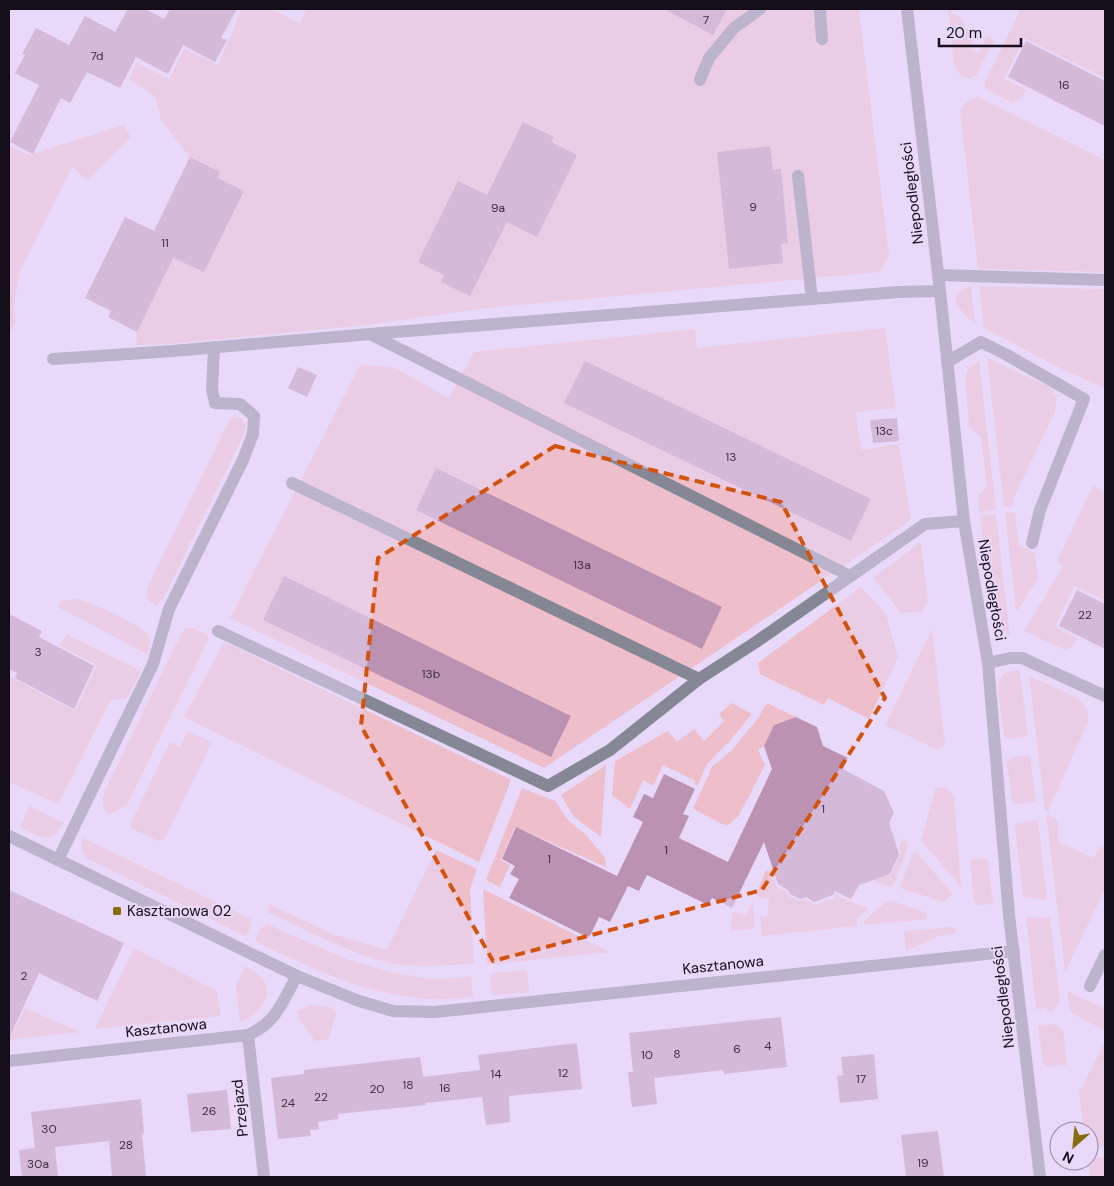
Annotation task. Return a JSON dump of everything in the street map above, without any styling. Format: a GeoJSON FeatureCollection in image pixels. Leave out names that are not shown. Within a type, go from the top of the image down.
{"type":"FeatureCollection","features":[{"type":"Feature","properties":{"kind":"street"},"geometry":{"type":"LineString","coordinates":[[700,80],[709,58],[728,35],[734,28],[760,9]]}},
{"type":"Feature","properties":{"kind":"street"},"geometry":{"type":"LineString","coordinates":[[820,9],[822,40]]}},
{"type":"Feature","properties":{"kind":"street","name":"Niepodległości"},"geometry":{"type":"LineString","coordinates":[[907,9],[940,291],[964,521],[988,663],[1008,905],[1040,1177]]}},
{"type":"Feature","properties":{"kind":"street"},"geometry":{"type":"LineString","coordinates":[[798,176],[812,299]]}},
{"type":"Feature","properties":{"kind":"street"},"geometry":{"type":"LineString","coordinates":[[938,275],[1105,280]]}},
{"type":"Feature","properties":{"kind":"street"},"geometry":{"type":"LineString","coordinates":[[53,360],[899,292],[940,291]]}},
{"type":"Feature","properties":{"kind":"street"},"geometry":{"type":"LineString","coordinates":[[370,334],[850,576]]}},
{"type":"Feature","properties":{"kind":"street"},"geometry":{"type":"LineString","coordinates":[[947,362],[981,342],[1084,398],[1040,510],[1032,542]]}},
{"type":"Feature","properties":{"kind":"street"},"geometry":{"type":"LineString","coordinates":[[58,860],[153,664],[169,609],[253,434],[254,416],[240,404],[215,403],[212,389],[214,348]]}},
{"type":"Feature","properties":{"kind":"street"},"geometry":{"type":"LineString","coordinates":[[292,483],[699,679]]}},
{"type":"Feature","properties":{"kind":"street"},"geometry":{"type":"LineString","coordinates":[[218,631],[548,786],[610,750],[699,679],[756,642],[925,524],[964,521]]}},
{"type":"Feature","properties":{"kind":"street"},"geometry":{"type":"LineString","coordinates":[[988,663],[1010,658],[1022,658],[1105,696]]}},
{"type":"Feature","properties":{"kind":"street","name":"Kasztanowa"},"geometry":{"type":"LineString","coordinates":[[9,836],[297,976],[359,1001],[393,1011],[435,1012],[1014,951]]}},
{"type":"Feature","properties":{"kind":"street"},"geometry":{"type":"LineString","coordinates":[[1090,986],[1105,955]]}},
{"type":"Feature","properties":{"kind":"street","name":"Kasztanowa"},"geometry":{"type":"LineString","coordinates":[[9,1061],[248,1034],[266,1026],[272,1020],[297,976]]}},
{"type":"Feature","properties":{"kind":"street","name":"Przejazd"},"geometry":{"type":"LineString","coordinates":[[248,1034],[264,1177]]}},
{"type":"Feature","properties":{"kind":"highlighted area"},"geometry":{"type":"Polygon","coordinates":[[[555,446],[781,502],[885,698],[762,890],[493,961],[361,726],[378,558],[555,446]]]}},
{"type":"Feature","properties":{"kind":"shaded area"},"geometry":{"type":"Polygon","coordinates":[[[241,9],[270,9],[300,23],[307,9],[346,9],[351,11],[353,9],[859,9],[889,256],[880,272],[496,307],[366,325],[171,344],[136,345],[137,332],[165,274],[169,256],[204,272],[244,191],[218,178],[220,172],[190,157],[161,120],[155,96],[129,79],[137,63],[169,79],[184,49],[218,65],[241,9]]]}},
{"type":"Feature","properties":{"kind":"shaded area"},"geometry":{"type":"Polygon","coordinates":[[[948,9],[953,9],[951,13],[961,18],[966,28],[976,33],[969,48],[979,53],[987,36],[994,40],[977,74],[970,79],[961,76],[954,66],[948,9]]]}},
{"type":"Feature","properties":{"kind":"shaded area"},"geometry":{"type":"Polygon","coordinates":[[[1021,9],[1105,9],[1105,78],[1024,38],[1004,79],[1026,89],[1022,98],[1012,103],[985,88],[984,84],[1021,9]]]}},
{"type":"Feature","properties":{"kind":"shaded area"},"geometry":{"type":"Polygon","coordinates":[[[978,97],[1105,160],[1105,272],[978,269],[960,111],[967,102],[978,97]]]}},
{"type":"Feature","properties":{"kind":"shaded area"},"geometry":{"type":"Polygon","coordinates":[[[124,125],[131,138],[87,180],[72,167],[20,271],[14,304],[16,322],[9,333],[9,146],[28,155],[124,125]]]}},
{"type":"Feature","properties":{"kind":"shaded area"},"geometry":{"type":"Polygon","coordinates":[[[971,286],[975,323],[956,304],[957,294],[971,286]]]}},
{"type":"Feature","properties":{"kind":"shaded area"},"geometry":{"type":"Polygon","coordinates":[[[979,286],[1105,289],[1105,388],[1066,371],[984,328],[979,286]]]}},
{"type":"Feature","properties":{"kind":"shaded area"},"geometry":{"type":"Polygon","coordinates":[[[885,328],[896,408],[855,412],[862,450],[899,444],[911,520],[544,768],[230,618],[360,365],[393,367],[449,398],[474,352],[695,329],[697,348],[885,328]]]}},
{"type":"Feature","properties":{"kind":"shaded area"},"geometry":{"type":"Polygon","coordinates":[[[987,358],[1048,386],[1054,391],[1056,397],[1055,412],[1013,499],[1014,506],[1004,507],[987,358]]]}},
{"type":"Feature","properties":{"kind":"shaded area"},"geometry":{"type":"Polygon","coordinates":[[[979,361],[996,509],[979,512],[978,496],[987,485],[981,437],[969,427],[965,379],[968,368],[979,361]]]}},
{"type":"Feature","properties":{"kind":"shaded area"},"geometry":{"type":"Polygon","coordinates":[[[233,417],[244,421],[246,426],[245,432],[165,595],[157,605],[154,604],[148,598],[148,586],[230,419],[233,417]]]}},
{"type":"Feature","properties":{"kind":"shaded area"},"geometry":{"type":"Polygon","coordinates":[[[1093,486],[1105,492],[1105,600],[1074,586],[1055,627],[1077,638],[1072,647],[1065,650],[1024,631],[1063,566],[1057,561],[1093,486]]]}},
{"type":"Feature","properties":{"kind":"shaded area"},"geometry":{"type":"Polygon","coordinates":[[[1005,512],[1015,513],[1019,546],[1035,552],[1038,579],[1018,610],[1016,610],[1005,512]]]}},
{"type":"Feature","properties":{"kind":"shaded area"},"geometry":{"type":"Polygon","coordinates":[[[996,514],[1010,638],[996,621],[991,607],[980,516],[996,514]]]}},
{"type":"Feature","properties":{"kind":"shaded area"},"geometry":{"type":"Polygon","coordinates":[[[921,542],[928,601],[922,612],[900,613],[873,578],[921,542]]]}},
{"type":"Feature","properties":{"kind":"shaded area"},"geometry":{"type":"Polygon","coordinates":[[[861,587],[886,614],[898,658],[869,719],[828,698],[824,705],[760,674],[758,663],[861,587]]]}},
{"type":"Feature","properties":{"kind":"shaded area"},"geometry":{"type":"Polygon","coordinates":[[[73,599],[100,607],[143,630],[150,640],[147,654],[58,607],[61,601],[73,599]]]}},
{"type":"Feature","properties":{"kind":"shaded area"},"geometry":{"type":"Polygon","coordinates":[[[192,628],[208,635],[208,640],[127,805],[108,815],[103,803],[105,790],[181,634],[185,629],[192,628]]]}},
{"type":"Feature","properties":{"kind":"shaded area"},"geometry":{"type":"Polygon","coordinates":[[[932,629],[945,744],[938,750],[885,725],[932,629]]]}},
{"type":"Feature","properties":{"kind":"shaded area"},"geometry":{"type":"Polygon","coordinates":[[[66,634],[141,671],[127,698],[111,700],[58,804],[9,782],[9,676],[75,711],[97,665],[60,646],[66,634]]]}},
{"type":"Feature","properties":{"kind":"shaded area"},"geometry":{"type":"Polygon","coordinates":[[[224,642],[511,780],[479,862],[184,717],[224,642]]]}},
{"type":"Feature","properties":{"kind":"shaded area"},"geometry":{"type":"Polygon","coordinates":[[[1015,670],[1020,672],[1028,736],[1009,739],[1004,736],[999,682],[1004,674],[1015,670]]]}},
{"type":"Feature","properties":{"kind":"shaded area"},"geometry":{"type":"Polygon","coordinates":[[[1029,676],[1079,700],[1085,705],[1088,714],[1088,722],[1048,811],[1045,810],[1029,676]]]}},
{"type":"Feature","properties":{"kind":"shaded area"},"geometry":{"type":"Polygon","coordinates":[[[732,703],[752,714],[728,743],[707,764],[698,785],[695,785],[694,780],[663,765],[653,786],[643,780],[630,809],[612,795],[615,761],[668,731],[677,742],[694,729],[704,741],[724,721],[719,714],[732,703]]]}},
{"type":"Feature","properties":{"kind":"shaded area"},"geometry":{"type":"Polygon","coordinates":[[[769,704],[796,717],[774,725],[764,746],[758,750],[765,765],[738,817],[726,826],[693,809],[712,767],[732,750],[759,717],[765,705],[769,704]]]}},
{"type":"Feature","properties":{"kind":"shaded area"},"geometry":{"type":"Polygon","coordinates":[[[188,731],[212,742],[164,840],[158,841],[129,827],[170,742],[180,747],[188,731]]]}},
{"type":"Feature","properties":{"kind":"shaded area"},"geometry":{"type":"Polygon","coordinates":[[[1030,755],[1036,802],[1014,804],[1007,762],[1010,758],[1030,755]]]}},
{"type":"Feature","properties":{"kind":"shaded area"},"geometry":{"type":"Polygon","coordinates":[[[606,765],[601,837],[574,817],[561,795],[606,765]]]}},
{"type":"Feature","properties":{"kind":"shaded area"},"geometry":{"type":"Polygon","coordinates":[[[936,787],[945,788],[954,795],[961,887],[921,840],[936,787]]]}},
{"type":"Feature","properties":{"kind":"shaded area"},"geometry":{"type":"Polygon","coordinates":[[[522,788],[555,801],[569,821],[586,835],[605,858],[606,867],[515,827],[501,860],[510,865],[500,887],[486,880],[522,788]]]}},
{"type":"Feature","properties":{"kind":"shaded area"},"geometry":{"type":"Polygon","coordinates":[[[29,806],[64,823],[54,835],[49,837],[38,836],[20,827],[29,806]]]}},
{"type":"Feature","properties":{"kind":"shaded area"},"geometry":{"type":"Polygon","coordinates":[[[1046,814],[1058,820],[1058,842],[1094,858],[1100,846],[1105,848],[1105,889],[1065,972],[1046,814]]]}},
{"type":"Feature","properties":{"kind":"shaded area"},"geometry":{"type":"Polygon","coordinates":[[[1038,820],[1047,900],[1023,897],[1015,826],[1017,823],[1038,820]]]}},
{"type":"Feature","properties":{"kind":"shaded area"},"geometry":{"type":"Polygon","coordinates":[[[83,838],[249,918],[252,923],[246,936],[88,859],[82,849],[83,838]]]}},
{"type":"Feature","properties":{"kind":"shaded area"},"geometry":{"type":"Polygon","coordinates":[[[902,838],[908,844],[908,847],[894,885],[891,887],[871,879],[891,875],[901,852],[899,848],[902,838]]]}},
{"type":"Feature","properties":{"kind":"shaded area"},"geometry":{"type":"Polygon","coordinates":[[[436,850],[477,869],[470,889],[474,964],[415,966],[379,960],[330,942],[267,912],[271,905],[332,934],[387,950],[436,850]]]}},
{"type":"Feature","properties":{"kind":"shaded area"},"geometry":{"type":"Polygon","coordinates":[[[917,853],[953,894],[943,902],[900,888],[912,854],[917,853]]]}},
{"type":"Feature","properties":{"kind":"shaded area"},"geometry":{"type":"Polygon","coordinates":[[[985,858],[988,860],[993,904],[979,905],[974,902],[970,860],[985,858]]]}},
{"type":"Feature","properties":{"kind":"shaded area"},"geometry":{"type":"Polygon","coordinates":[[[766,870],[770,871],[777,887],[786,891],[788,896],[799,901],[804,899],[815,905],[829,899],[833,901],[835,895],[861,906],[866,906],[867,910],[857,918],[857,926],[762,936],[760,916],[767,917],[769,899],[758,897],[757,892],[766,870]]]}},
{"type":"Feature","properties":{"kind":"shaded area"},"geometry":{"type":"Polygon","coordinates":[[[483,889],[610,952],[487,965],[483,889]]]}},
{"type":"Feature","properties":{"kind":"shaded area"},"geometry":{"type":"Polygon","coordinates":[[[892,901],[927,913],[927,919],[864,925],[864,921],[886,902],[892,901]]]}},
{"type":"Feature","properties":{"kind":"shaded area"},"geometry":{"type":"Polygon","coordinates":[[[753,902],[755,928],[731,931],[732,912],[745,915],[753,902]]]}},
{"type":"Feature","properties":{"kind":"shaded area"},"geometry":{"type":"Polygon","coordinates":[[[1026,917],[1050,918],[1060,1001],[1053,1011],[1048,1012],[1046,1008],[1036,1009],[1026,917]]]}},
{"type":"Feature","properties":{"kind":"shaded area"},"geometry":{"type":"Polygon","coordinates":[[[267,924],[346,959],[390,972],[432,979],[471,977],[473,997],[436,999],[407,997],[340,979],[255,941],[260,929],[267,924]]]}},
{"type":"Feature","properties":{"kind":"shaded area"},"geometry":{"type":"Polygon","coordinates":[[[951,927],[956,933],[939,936],[906,951],[904,931],[951,927]]]}},
{"type":"Feature","properties":{"kind":"shaded area"},"geometry":{"type":"Polygon","coordinates":[[[134,948],[217,991],[221,1016],[95,1029],[134,948]]]}},
{"type":"Feature","properties":{"kind":"shaded area"},"geometry":{"type":"Polygon","coordinates":[[[245,966],[258,974],[264,981],[267,995],[259,1009],[240,1023],[236,986],[245,966]]]}},
{"type":"Feature","properties":{"kind":"shaded area"},"geometry":{"type":"Polygon","coordinates":[[[527,970],[529,992],[492,995],[490,977],[493,973],[527,970]]]}},
{"type":"Feature","properties":{"kind":"shaded area"},"geometry":{"type":"Polygon","coordinates":[[[1067,991],[1105,1009],[1104,1030],[1073,1014],[1069,1007],[1067,991]]]}},
{"type":"Feature","properties":{"kind":"shaded area"},"geometry":{"type":"Polygon","coordinates":[[[309,1005],[333,1008],[336,1013],[329,1039],[315,1041],[297,1017],[298,1011],[309,1005]]]}},
{"type":"Feature","properties":{"kind":"shaded area"},"geometry":{"type":"Polygon","coordinates":[[[25,1008],[80,1032],[9,1040],[9,1028],[16,1027],[25,1008]]]}},
{"type":"Feature","properties":{"kind":"shaded area"},"geometry":{"type":"Polygon","coordinates":[[[1054,1024],[1063,1030],[1067,1065],[1047,1067],[1043,1063],[1038,1026],[1054,1024]]]}},
{"type":"Feature","properties":{"kind":"shaded area"},"geometry":{"type":"Polygon","coordinates":[[[1105,1042],[1105,1146],[1099,1146],[1099,1121],[1083,1121],[1079,1093],[1105,1042]]]}},
{"type":"Feature","properties":{"kind":"shaded area"},"geometry":{"type":"Polygon","coordinates":[[[1105,1157],[1105,1177],[1090,1177],[1089,1171],[1099,1171],[1099,1158],[1105,1157]]]}},
{"type":"Feature","properties":{"kind":"building"},"geometry":{"type":"Polygon","coordinates":[[[128,9],[145,9],[164,19],[170,9],[237,9],[221,38],[227,40],[215,62],[183,45],[168,74],[136,57],[120,88],[87,72],[70,103],[61,98],[33,154],[10,142],[39,85],[15,73],[25,55],[22,54],[36,28],[69,45],[85,16],[115,32],[128,9]]]}},
{"type":"Feature","properties":{"kind":"building"},"geometry":{"type":"Polygon","coordinates":[[[664,9],[727,9],[713,35],[664,9]]]}},
{"type":"Feature","properties":{"kind":"building"},"geometry":{"type":"Polygon","coordinates":[[[1026,41],[1105,81],[1105,126],[1008,77],[1026,41]]]}},
{"type":"Feature","properties":{"kind":"building"},"geometry":{"type":"Polygon","coordinates":[[[523,122],[554,137],[551,142],[577,155],[537,237],[507,222],[470,296],[441,282],[444,275],[418,262],[458,181],[487,195],[523,122]]]}},
{"type":"Feature","properties":{"kind":"building"},"geometry":{"type":"Polygon","coordinates":[[[770,146],[773,170],[781,169],[788,243],[781,244],[783,263],[729,269],[717,152],[770,146]]]}},
{"type":"Feature","properties":{"kind":"building"},"geometry":{"type":"Polygon","coordinates":[[[190,157],[220,172],[218,178],[244,191],[204,272],[173,258],[137,332],[108,317],[111,311],[85,298],[125,217],[154,231],[190,157]]]}},
{"type":"Feature","properties":{"kind":"building"},"geometry":{"type":"Polygon","coordinates":[[[585,361],[871,499],[851,541],[564,403],[585,361]]]}},
{"type":"Feature","properties":{"kind":"building"},"geometry":{"type":"Polygon","coordinates":[[[298,367],[317,375],[307,397],[288,388],[298,367]]]}},
{"type":"Feature","properties":{"kind":"building"},"geometry":{"type":"Polygon","coordinates":[[[897,418],[899,441],[873,443],[870,420],[897,418]]]}},
{"type":"Feature","properties":{"kind":"building"},"geometry":{"type":"Polygon","coordinates":[[[436,468],[722,607],[702,649],[416,510],[436,468]]]}},
{"type":"Feature","properties":{"kind":"building"},"geometry":{"type":"Polygon","coordinates":[[[284,576],[571,716],[551,757],[263,620],[284,576]]]}},
{"type":"Feature","properties":{"kind":"building"},"geometry":{"type":"Polygon","coordinates":[[[1077,590],[1105,604],[1105,649],[1059,626],[1077,590]]]}},
{"type":"Feature","properties":{"kind":"building"},"geometry":{"type":"Polygon","coordinates":[[[9,614],[42,631],[39,637],[94,666],[74,709],[15,678],[17,673],[9,669],[9,614]]]}},
{"type":"Feature","properties":{"kind":"building"},"geometry":{"type":"Polygon","coordinates":[[[796,717],[817,727],[823,746],[848,758],[843,769],[884,791],[894,813],[889,823],[899,854],[890,874],[859,885],[851,899],[835,891],[833,895],[814,902],[806,897],[800,899],[790,894],[789,891],[778,884],[764,842],[732,908],[712,898],[708,905],[647,875],[639,891],[628,886],[610,922],[599,917],[589,938],[509,898],[519,879],[510,874],[515,866],[502,859],[516,827],[617,876],[643,822],[633,817],[644,794],[653,798],[664,774],[695,789],[683,814],[689,816],[679,838],[728,862],[772,769],[764,746],[774,725],[796,717]]]}},
{"type":"Feature","properties":{"kind":"building"},"geometry":{"type":"Polygon","coordinates":[[[9,890],[124,943],[97,1001],[39,973],[9,1038],[9,890]]]}},
{"type":"Feature","properties":{"kind":"building"},"geometry":{"type":"Polygon","coordinates":[[[781,1017],[787,1067],[724,1074],[723,1070],[654,1078],[657,1104],[632,1107],[628,1072],[633,1072],[629,1033],[781,1017]]]}},
{"type":"Feature","properties":{"kind":"building"},"geometry":{"type":"Polygon","coordinates":[[[577,1043],[582,1089],[509,1096],[510,1122],[486,1125],[482,1097],[338,1114],[338,1119],[318,1122],[319,1129],[310,1130],[311,1136],[278,1139],[271,1078],[304,1074],[304,1070],[420,1057],[423,1077],[480,1070],[478,1055],[577,1043]]]}},
{"type":"Feature","properties":{"kind":"building"},"geometry":{"type":"Polygon","coordinates":[[[874,1054],[878,1099],[840,1103],[837,1076],[843,1075],[841,1057],[874,1054]]]}},
{"type":"Feature","properties":{"kind":"building"},"geometry":{"type":"Polygon","coordinates":[[[227,1090],[231,1129],[191,1132],[187,1094],[227,1090]]]}},
{"type":"Feature","properties":{"kind":"building"},"geometry":{"type":"Polygon","coordinates":[[[141,1099],[146,1177],[112,1177],[109,1141],[55,1147],[58,1177],[22,1177],[19,1150],[35,1148],[31,1112],[141,1099]]]}},
{"type":"Feature","properties":{"kind":"building"},"geometry":{"type":"Polygon","coordinates":[[[938,1131],[944,1177],[906,1177],[901,1135],[938,1131]]]}},
{"type":"Feature","properties":{"kind":"place","name":"Kasztanowa 02"},"geometry":{"type":"Point","coordinates":[117,911]}}]}
